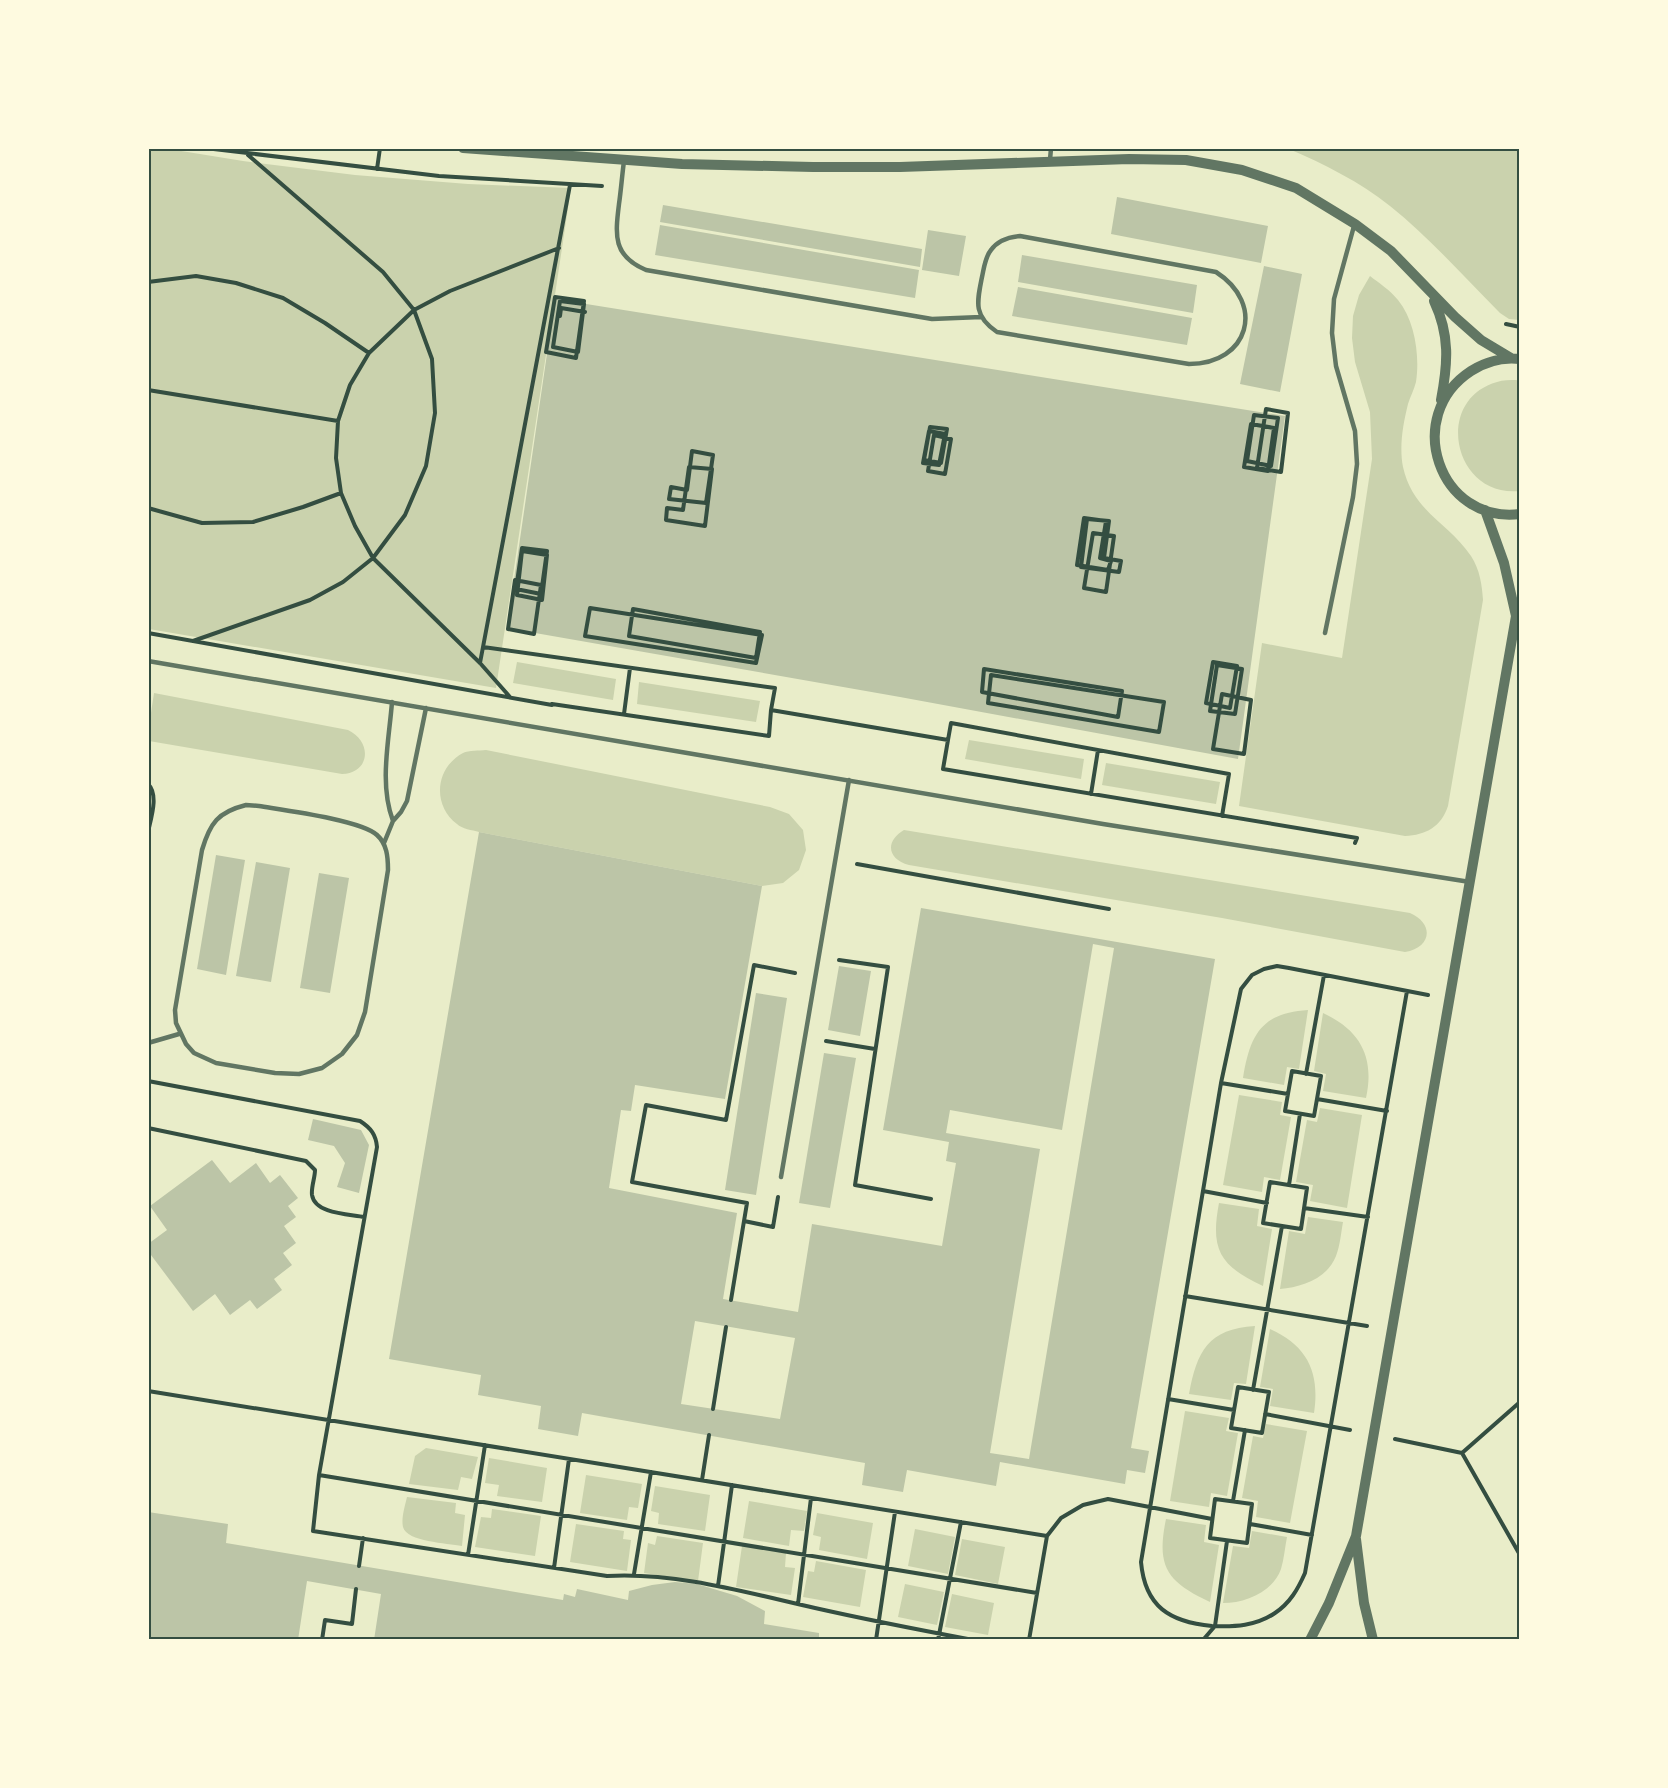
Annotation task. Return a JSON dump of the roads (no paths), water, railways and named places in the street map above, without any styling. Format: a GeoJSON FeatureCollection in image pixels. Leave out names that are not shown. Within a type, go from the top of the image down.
{"type":"FeatureCollection","features":[{"type":"Feature","properties":{"kind":"street"},"geometry":{"type":"LineString","coordinates":[[463,148],[624,161],[835,167],[900,167],[1050,160],[1186,159],[1242,170],[1296,188],[1355,224],[1391,251],[1481,340],[1515,359]]}},
{"type":"Feature","properties":{"kind":"street"},"geometry":{"type":"LineString","coordinates":[[1430,292],[1442,318],[1447,346],[1446,375],[1435,421],[1434,439],[1443,475],[1454,489],[1485,510],[1503,514],[1520,514]]}},
{"type":"Feature","properties":{"kind":"street"},"geometry":{"type":"LineString","coordinates":[[1440,404],[1458,380],[1482,364],[1515,359]]}},
{"type":"Feature","properties":{"kind":"street"},"geometry":{"type":"LineString","coordinates":[[1310,1640],[1329,1603],[1356,1536],[1518,614],[1504,563],[1485,510]]}},
{"type":"Feature","properties":{"kind":"street"},"geometry":{"type":"LineString","coordinates":[[1356,1536],[1364,1603],[1373,1640]]}},
{"type":"Feature","properties":{"kind":"lane"},"geometry":{"type":"LineString","coordinates":[[1050,160],[1051,148]]}},
{"type":"Feature","properties":{"kind":"lane"},"geometry":{"type":"LineString","coordinates":[[624,161],[616,240],[622,253],[632,264],[646,270],[932,319],[981,317]]}},
{"type":"Feature","properties":{"kind":"lane"},"geometry":{"type":"LineString","coordinates":[[1325,633],[1353,497],[1357,464],[1355,431],[1336,366],[1332,333],[1334,299],[1355,224]]}},
{"type":"Feature","properties":{"kind":"lane"},"geometry":{"type":"LineString","coordinates":[[1020,236],[1216,272],[1229,280],[1238,292],[1244,307],[1245,322],[1240,338],[1232,350],[1219,360],[1205,364],[1189,364],[997,332],[987,326],[981,317],[978,305],[986,260],[991,249],[1009,237],[1020,236]]}},
{"type":"Feature","properties":{"kind":"lane"},"geometry":{"type":"LineString","coordinates":[[148,661],[1103,824],[1470,882]]}},
{"type":"Feature","properties":{"kind":"lane"},"geometry":{"type":"LineString","coordinates":[[392,702],[386,782],[388,808],[393,821]]}},
{"type":"Feature","properties":{"kind":"lane"},"geometry":{"type":"LineString","coordinates":[[384,843],[393,821],[407,801],[426,708]]}},
{"type":"Feature","properties":{"kind":"lane"},"geometry":{"type":"LineString","coordinates":[[781,1177],[849,780]]}},
{"type":"Feature","properties":{"kind":"lane"},"geometry":{"type":"LineString","coordinates":[[246,805],[259,806],[361,826],[378,835],[384,843],[388,856],[388,870],[365,1012],[357,1035],[342,1054],[322,1068],[299,1074],[274,1073],[205,1059],[190,1049],[179,1034],[175,1010],[202,850],[212,824],[221,814],[246,805]]}},
{"type":"Feature","properties":{"kind":"lane"},"geometry":{"type":"LineString","coordinates":[[148,1044],[179,1034]]}}]}
